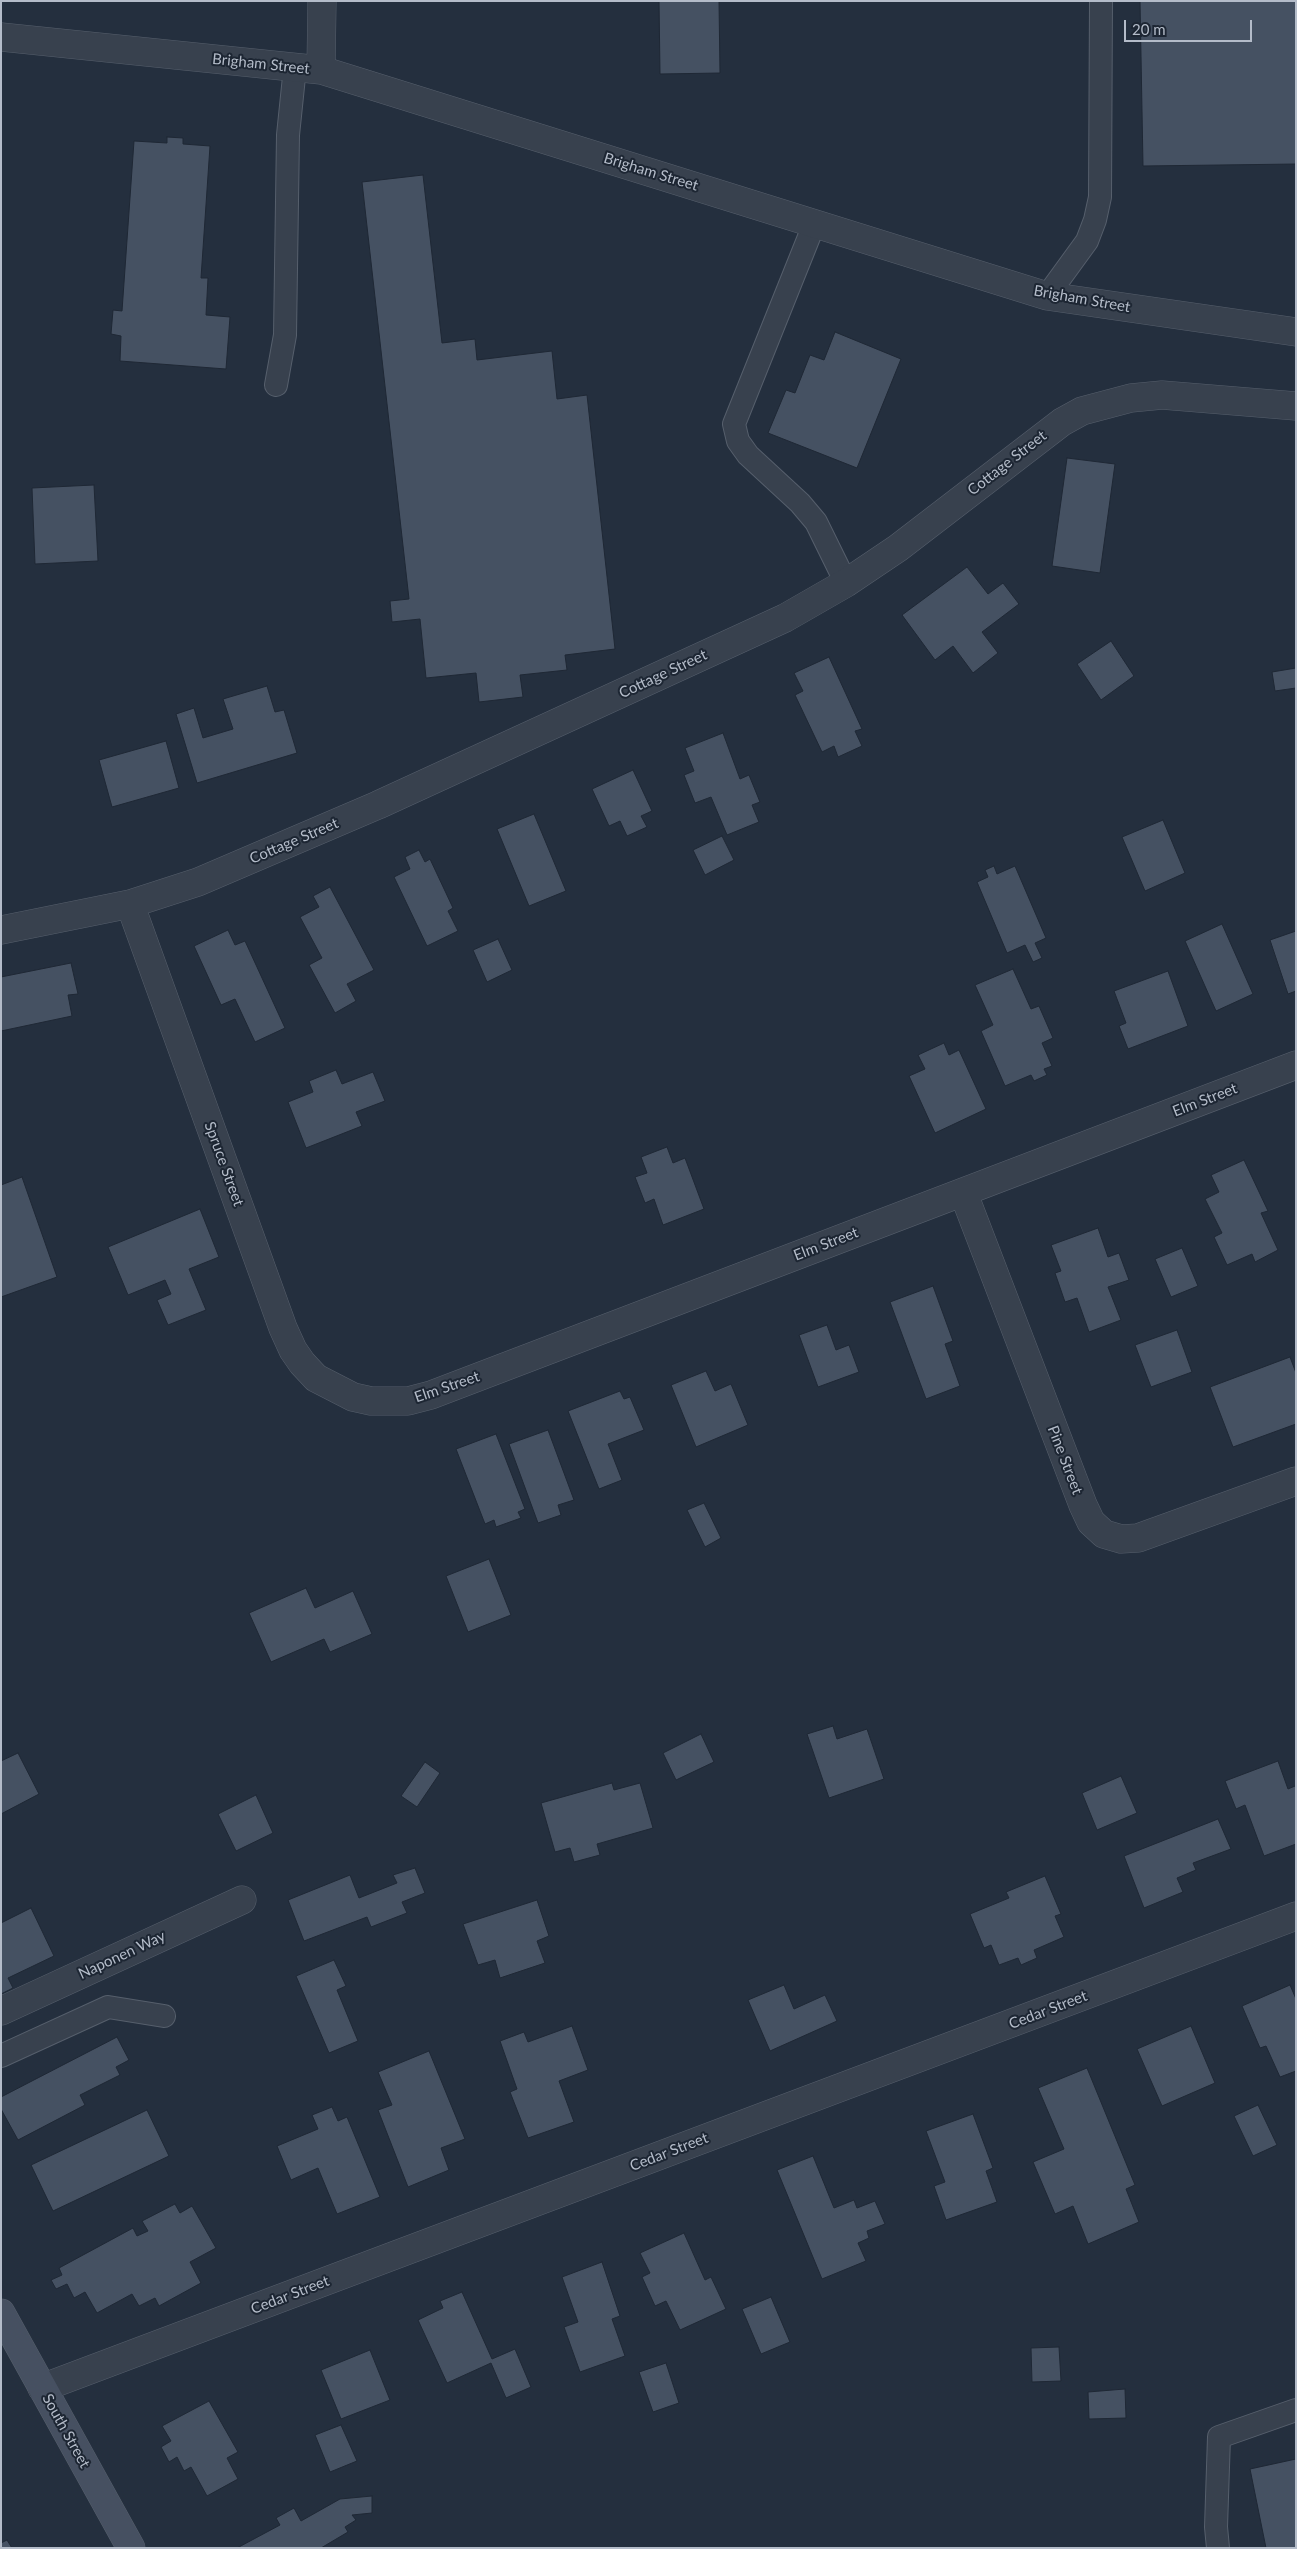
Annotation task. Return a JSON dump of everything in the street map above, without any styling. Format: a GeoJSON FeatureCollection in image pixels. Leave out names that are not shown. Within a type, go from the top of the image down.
{"type":"FeatureCollection","features":[{"type":"Feature","properties":{"kind":"main road","name":"South Street"},"geometry":{"type":"LineString","coordinates":[[1,2313],[131,2548]]}},
{"type":"Feature","properties":{"kind":"street"},"geometry":{"type":"LineString","coordinates":[[308,69],[322,1]]}},
{"type":"Feature","properties":{"kind":"street","name":"Brigham Street"},"geometry":{"type":"LineString","coordinates":[[1,36],[308,69],[815,222],[1047,296],[1296,332]]}},
{"type":"Feature","properties":{"kind":"street","name":"Cottage Street"},"geometry":{"type":"LineString","coordinates":[[1,930],[130,904],[198,882],[378,805],[785,618],[846,583],[898,548],[1062,422],[1082,411],[1123,400],[1162,395],[1296,406]]}},
{"type":"Feature","properties":{"kind":"street","name":"Spruce Street"},"geometry":{"type":"LineString","coordinates":[[130,904],[284,1328],[302,1363],[316,1378],[353,1397]]}},
{"type":"Feature","properties":{"kind":"street","name":"Elm Street"},"geometry":{"type":"LineString","coordinates":[[353,1397],[371,1401],[390,1402],[431,1395],[1296,1065]]}},
{"type":"Feature","properties":{"kind":"street","name":"Pine Street"},"geometry":{"type":"LineString","coordinates":[[963,1192],[1083,1506],[1091,1522],[1104,1534],[1120,1539],[1138,1538],[1296,1482]]}},
{"type":"Feature","properties":{"kind":"street","name":"Naponen Way"},"geometry":{"type":"LineString","coordinates":[[1,2011],[242,1900]]}},
{"type":"Feature","properties":{"kind":"street","name":"Cedar Street"},"geometry":{"type":"LineString","coordinates":[[42,2388],[1296,1916]]}},
{"type":"Feature","properties":{"kind":"lane"},"geometry":{"type":"LineString","coordinates":[[1047,296],[1087,241],[1095,220],[1100,197],[1101,1]]}},
{"type":"Feature","properties":{"kind":"lane"},"geometry":{"type":"LineString","coordinates":[[276,386],[285,335],[288,135],[308,69]]}},
{"type":"Feature","properties":{"kind":"lane"},"geometry":{"type":"LineString","coordinates":[[815,222],[734,424],[738,441],[748,455],[800,503],[816,522],[846,583]]}},
{"type":"Feature","properties":{"kind":"lane"},"geometry":{"type":"LineString","coordinates":[[1,2056],[108,2007],[164,2016]]}},
{"type":"Feature","properties":{"kind":"lane"},"geometry":{"type":"LineString","coordinates":[[1218,2548],[1216,2527],[1219,2437],[1296,2410]]}},
{"type":"Feature","properties":{"kind":"building"},"geometry":{"type":"Polygon","coordinates":[[[659,1],[719,1],[720,73],[660,74],[659,1]]]}},
{"type":"Feature","properties":{"kind":"building"},"geometry":{"type":"Polygon","coordinates":[[[1140,1],[1296,1],[1296,164],[1143,166],[1140,1]]]}},
{"type":"Feature","properties":{"kind":"building"},"geometry":{"type":"Polygon","coordinates":[[[167,137],[183,138],[183,144],[210,146],[201,278],[208,278],[206,315],[230,317],[226,369],[120,361],[121,336],[111,334],[113,310],[122,311],[134,141],[167,143],[167,137]]]}},
{"type":"Feature","properties":{"kind":"building"},"geometry":{"type":"Polygon","coordinates":[[[423,175],[442,343],[475,339],[477,360],[552,351],[557,399],[587,395],[615,649],[565,655],[567,670],[520,675],[523,697],[479,702],[476,673],[426,678],[420,619],[392,622],[390,601],[409,599],[362,182],[423,175]]]}},
{"type":"Feature","properties":{"kind":"building"},"geometry":{"type":"Polygon","coordinates":[[[835,332],[901,359],[857,468],[768,433],[786,390],[795,393],[810,355],[824,360],[835,332]]]}},
{"type":"Feature","properties":{"kind":"building"},"geometry":{"type":"Polygon","coordinates":[[[1067,458],[1115,464],[1100,573],[1052,566],[1067,458]]]}},
{"type":"Feature","properties":{"kind":"building"},"geometry":{"type":"Polygon","coordinates":[[[94,485],[98,561],[35,564],[32,488],[94,485]]]}},
{"type":"Feature","properties":{"kind":"building"},"geometry":{"type":"Polygon","coordinates":[[[967,567],[988,594],[1003,583],[1019,604],[982,632],[998,653],[973,673],[953,646],[935,660],[902,615],[967,567]]]}},
{"type":"Feature","properties":{"kind":"building"},"geometry":{"type":"Polygon","coordinates":[[[1111,641],[1134,676],[1101,700],[1077,664],[1111,641]]]}},
{"type":"Feature","properties":{"kind":"building"},"geometry":{"type":"Polygon","coordinates":[[[829,657],[862,729],[855,731],[862,746],[838,757],[834,746],[822,752],[795,695],[803,691],[794,673],[829,657]]]}},
{"type":"Feature","properties":{"kind":"building"},"geometry":{"type":"Polygon","coordinates":[[[1296,668],[1296,688],[1275,691],[1272,672],[1296,668]]]}},
{"type":"Feature","properties":{"kind":"building"},"geometry":{"type":"Polygon","coordinates":[[[267,686],[275,712],[284,710],[297,753],[197,783],[176,714],[194,708],[203,738],[233,729],[223,699],[267,686]]]}},
{"type":"Feature","properties":{"kind":"building"},"geometry":{"type":"Polygon","coordinates":[[[723,733],[740,779],[749,775],[760,802],[752,805],[759,822],[727,835],[711,797],[695,803],[684,775],[694,771],[685,748],[723,733]]]}},
{"type":"Feature","properties":{"kind":"building"},"geometry":{"type":"Polygon","coordinates":[[[166,741],[179,788],[112,807],[99,760],[166,741]]]}},
{"type":"Feature","properties":{"kind":"building"},"geometry":{"type":"Polygon","coordinates":[[[633,770],[652,811],[641,816],[647,827],[627,836],[620,821],[609,826],[592,789],[633,770]]]}},
{"type":"Feature","properties":{"kind":"building"},"geometry":{"type":"Polygon","coordinates":[[[534,814],[566,891],[529,906],[497,829],[534,814]]]}},
{"type":"Feature","properties":{"kind":"building"},"geometry":{"type":"Polygon","coordinates":[[[1163,820],[1185,873],[1145,891],[1122,837],[1163,820]]]}},
{"type":"Feature","properties":{"kind":"building"},"geometry":{"type":"Polygon","coordinates":[[[722,836],[734,860],[705,875],[693,850],[722,836]]]}},
{"type":"Feature","properties":{"kind":"building"},"geometry":{"type":"Polygon","coordinates":[[[419,850],[425,862],[430,859],[453,908],[448,911],[458,931],[427,946],[394,877],[410,869],[405,857],[419,850]]]}},
{"type":"Feature","properties":{"kind":"building"},"geometry":{"type":"Polygon","coordinates":[[[994,866],[997,874],[1015,866],[1046,938],[1035,943],[1042,958],[1033,962],[1025,945],[1007,953],[977,882],[988,877],[985,870],[994,866]]]}},
{"type":"Feature","properties":{"kind":"building"},"geometry":{"type":"Polygon","coordinates":[[[330,887],[374,970],[347,984],[356,1001],[335,1013],[309,965],[322,958],[300,917],[319,907],[313,896],[330,887]]]}},
{"type":"Feature","properties":{"kind":"building"},"geometry":{"type":"Polygon","coordinates":[[[1222,924],[1253,994],[1216,1011],[1185,941],[1222,924]]]}},
{"type":"Feature","properties":{"kind":"building"},"geometry":{"type":"Polygon","coordinates":[[[228,930],[235,945],[245,941],[285,1028],[255,1042],[235,999],[221,1005],[194,946],[228,930]]]}},
{"type":"Feature","properties":{"kind":"building"},"geometry":{"type":"Polygon","coordinates":[[[1296,931],[1296,991],[1288,994],[1270,940],[1296,931]]]}},
{"type":"Feature","properties":{"kind":"building"},"geometry":{"type":"Polygon","coordinates":[[[498,939],[512,970],[487,982],[473,950],[498,939]]]}},
{"type":"Feature","properties":{"kind":"building"},"geometry":{"type":"Polygon","coordinates":[[[71,963],[78,994],[68,995],[72,1016],[1,1031],[1,977],[71,963]]]}},
{"type":"Feature","properties":{"kind":"building"},"geometry":{"type":"Polygon","coordinates":[[[1013,969],[1031,1009],[1039,1006],[1053,1038],[1042,1043],[1052,1066],[1044,1069],[1047,1075],[1034,1081],[1031,1075],[1005,1086],[981,1031],[993,1025],[975,985],[1013,969]]]}},
{"type":"Feature","properties":{"kind":"building"},"geometry":{"type":"Polygon","coordinates":[[[1168,971],[1188,1026],[1128,1049],[1119,1026],[1126,1023],[1114,991],[1168,971]]]}},
{"type":"Feature","properties":{"kind":"building"},"geometry":{"type":"Polygon","coordinates":[[[944,1043],[949,1055],[959,1050],[986,1109],[935,1133],[909,1076],[925,1069],[918,1055],[944,1043]]]}},
{"type":"Feature","properties":{"kind":"building"},"geometry":{"type":"Polygon","coordinates":[[[336,1070],[342,1084],[373,1072],[385,1101],[356,1112],[362,1126],[306,1148],[288,1102],[313,1092],[309,1081],[336,1070]]]}},
{"type":"Feature","properties":{"kind":"building"},"geometry":{"type":"Polygon","coordinates":[[[667,1147],[673,1163],[685,1158],[704,1209],[663,1225],[654,1199],[645,1203],[635,1177],[647,1173],[641,1157],[667,1147]]]}},
{"type":"Feature","properties":{"kind":"building"},"geometry":{"type":"Polygon","coordinates":[[[1244,1160],[1268,1211],[1261,1213],[1278,1250],[1255,1262],[1252,1254],[1227,1265],[1214,1237],[1222,1233],[1205,1199],[1219,1192],[1211,1175],[1244,1160]]]}},
{"type":"Feature","properties":{"kind":"building"},"geometry":{"type":"Polygon","coordinates":[[[22,1177],[57,1277],[1,1297],[1,1185],[22,1177]]]}},
{"type":"Feature","properties":{"kind":"building"},"geometry":{"type":"Polygon","coordinates":[[[200,1209],[219,1257],[189,1269],[206,1310],[168,1325],[157,1300],[171,1294],[165,1280],[128,1295],[108,1247],[200,1209]]]}},
{"type":"Feature","properties":{"kind":"building"},"geometry":{"type":"Polygon","coordinates":[[[1098,1228],[1108,1257],[1119,1253],[1129,1280],[1108,1287],[1121,1320],[1089,1332],[1077,1298],[1065,1302],[1055,1273],[1061,1271],[1051,1245],[1098,1228]]]}},
{"type":"Feature","properties":{"kind":"building"},"geometry":{"type":"Polygon","coordinates":[[[1182,1248],[1198,1286],[1171,1297],[1155,1259],[1182,1248]]]}},
{"type":"Feature","properties":{"kind":"building"},"geometry":{"type":"Polygon","coordinates":[[[933,1286],[953,1341],[945,1344],[960,1386],[926,1399],[890,1302],[933,1286]]]}},
{"type":"Feature","properties":{"kind":"building"},"geometry":{"type":"Polygon","coordinates":[[[827,1325],[836,1350],[849,1345],[859,1372],[818,1387],[799,1335],[827,1325]]]}},
{"type":"Feature","properties":{"kind":"building"},"geometry":{"type":"Polygon","coordinates":[[[1177,1330],[1192,1372],[1151,1387],[1135,1345],[1177,1330]]]}},
{"type":"Feature","properties":{"kind":"building"},"geometry":{"type":"Polygon","coordinates":[[[1290,1357],[1296,1373],[1296,1424],[1233,1447],[1210,1387],[1290,1357]]]}},
{"type":"Feature","properties":{"kind":"building"},"geometry":{"type":"Polygon","coordinates":[[[706,1371],[715,1391],[731,1384],[748,1425],[696,1447],[671,1385],[706,1371]]]}},
{"type":"Feature","properties":{"kind":"building"},"geometry":{"type":"Polygon","coordinates":[[[620,1391],[624,1399],[630,1397],[644,1430],[608,1444],[622,1480],[599,1489],[568,1411],[620,1391]]]}},
{"type":"Feature","properties":{"kind":"building"},"geometry":{"type":"Polygon","coordinates":[[[548,1430],[574,1500],[558,1505],[561,1515],[538,1523],[509,1444],[548,1430]]]}},
{"type":"Feature","properties":{"kind":"building"},"geometry":{"type":"Polygon","coordinates":[[[496,1434],[525,1509],[518,1512],[521,1518],[496,1527],[494,1520],[485,1524],[456,1449],[496,1434]]]}},
{"type":"Feature","properties":{"kind":"building"},"geometry":{"type":"Polygon","coordinates":[[[704,1503],[721,1538],[705,1547],[687,1510],[704,1503]]]}},
{"type":"Feature","properties":{"kind":"building"},"geometry":{"type":"Polygon","coordinates":[[[489,1559],[511,1615],[468,1632],[446,1576],[489,1559]]]}},
{"type":"Feature","properties":{"kind":"building"},"geometry":{"type":"Polygon","coordinates":[[[306,1588],[315,1608],[353,1591],[372,1634],[330,1652],[324,1639],[271,1662],[249,1613],[306,1588]]]}},
{"type":"Feature","properties":{"kind":"building"},"geometry":{"type":"Polygon","coordinates":[[[833,1726],[837,1739],[867,1729],[884,1779],[829,1798],[807,1734],[833,1726]]]}},
{"type":"Feature","properties":{"kind":"building"},"geometry":{"type":"Polygon","coordinates":[[[701,1734],[714,1762],[676,1780],[663,1753],[701,1734]]]}},
{"type":"Feature","properties":{"kind":"building"},"geometry":{"type":"Polygon","coordinates":[[[18,1753],[39,1794],[1,1814],[1,1761],[18,1753]]]}},
{"type":"Feature","properties":{"kind":"building"},"geometry":{"type":"Polygon","coordinates":[[[1278,1761],[1288,1789],[1295,1786],[1296,1789],[1296,1844],[1264,1856],[1245,1805],[1236,1809],[1225,1781],[1278,1761]]]}},
{"type":"Feature","properties":{"kind":"building"},"geometry":{"type":"Polygon","coordinates":[[[425,1762],[440,1773],[417,1807],[401,1796],[425,1762]]]}},
{"type":"Feature","properties":{"kind":"building"},"geometry":{"type":"Polygon","coordinates":[[[1121,1776],[1137,1813],[1097,1830],[1082,1793],[1121,1776]]]}},
{"type":"Feature","properties":{"kind":"building"},"geometry":{"type":"Polygon","coordinates":[[[612,1783],[614,1790],[640,1783],[653,1828],[597,1844],[600,1855],[574,1862],[570,1848],[555,1852],[541,1803],[612,1783]]]}},
{"type":"Feature","properties":{"kind":"building"},"geometry":{"type":"Polygon","coordinates":[[[256,1795],[273,1833],[236,1851],[218,1814],[256,1795]]]}},
{"type":"Feature","properties":{"kind":"building"},"geometry":{"type":"Polygon","coordinates":[[[1218,1819],[1231,1849],[1193,1863],[1196,1870],[1177,1878],[1183,1892],[1144,1908],[1124,1856],[1218,1819]]]}},
{"type":"Feature","properties":{"kind":"building"},"geometry":{"type":"Polygon","coordinates":[[[415,1868],[425,1893],[402,1902],[407,1913],[371,1927],[367,1917],[304,1941],[288,1900],[350,1875],[359,1898],[397,1883],[393,1875],[415,1868]]]}},
{"type":"Feature","properties":{"kind":"building"},"geometry":{"type":"Polygon","coordinates":[[[1045,1876],[1061,1914],[1055,1916],[1064,1937],[1034,1950],[1037,1958],[1021,1965],[1018,1958],[999,1965],[991,1945],[984,1948],[970,1914],[1009,1898],[1006,1892],[1045,1876]]]}},
{"type":"Feature","properties":{"kind":"building"},"geometry":{"type":"Polygon","coordinates":[[[537,1900],[549,1936],[537,1941],[545,1963],[500,1978],[495,1960],[478,1965],[463,1924],[537,1900]]]}},
{"type":"Feature","properties":{"kind":"building"},"geometry":{"type":"Polygon","coordinates":[[[31,1908],[54,1956],[8,1978],[13,1988],[1,1994],[1,1923],[31,1908]]]}},
{"type":"Feature","properties":{"kind":"building"},"geometry":{"type":"Polygon","coordinates":[[[334,1960],[346,1986],[337,1990],[358,2041],[329,2053],[296,1976],[334,1960]]]}},
{"type":"Feature","properties":{"kind":"building"},"geometry":{"type":"Polygon","coordinates":[[[784,1985],[794,2009],[825,1995],[837,2021],[770,2051],[748,2000],[784,1985]]]}},
{"type":"Feature","properties":{"kind":"building"},"geometry":{"type":"Polygon","coordinates":[[[1290,1985],[1296,1999],[1296,2071],[1280,2077],[1266,2046],[1260,2048],[1242,2006],[1290,1985]]]}},
{"type":"Feature","properties":{"kind":"building"},"geometry":{"type":"Polygon","coordinates":[[[572,2026],[588,2070],[559,2081],[574,2122],[528,2138],[510,2092],[517,2089],[500,2041],[524,2032],[528,2042],[572,2026]]]}},
{"type":"Feature","properties":{"kind":"building"},"geometry":{"type":"Polygon","coordinates":[[[1191,2026],[1215,2083],[1162,2106],[1137,2049],[1191,2026]]]}},
{"type":"Feature","properties":{"kind":"building"},"geometry":{"type":"Polygon","coordinates":[[[117,2037],[129,2060],[116,2067],[120,2075],[80,2095],[85,2105],[18,2140],[1,2109],[1,2097],[117,2037]]]}},
{"type":"Feature","properties":{"kind":"building"},"geometry":{"type":"Polygon","coordinates":[[[429,2051],[465,2139],[441,2148],[449,2170],[408,2187],[378,2110],[392,2105],[378,2072],[429,2051]]]}},
{"type":"Feature","properties":{"kind":"building"},"geometry":{"type":"Polygon","coordinates":[[[1087,2068],[1135,2185],[1126,2189],[1139,2222],[1088,2244],[1073,2206],[1055,2214],[1033,2162],[1064,2149],[1038,2088],[1087,2068]]]}},
{"type":"Feature","properties":{"kind":"building"},"geometry":{"type":"Polygon","coordinates":[[[1258,2105],[1277,2145],[1253,2156],[1234,2116],[1258,2105]]]}},
{"type":"Feature","properties":{"kind":"building"},"geometry":{"type":"Polygon","coordinates":[[[332,2107],[338,2121],[347,2117],[380,2197],[337,2214],[318,2168],[291,2180],[277,2146],[318,2129],[312,2115],[332,2107]]]}},
{"type":"Feature","properties":{"kind":"building"},"geometry":{"type":"Polygon","coordinates":[[[147,2110],[169,2156],[53,2211],[31,2165],[147,2110]]]}},
{"type":"Feature","properties":{"kind":"building"},"geometry":{"type":"Polygon","coordinates":[[[973,2114],[993,2168],[986,2171],[997,2202],[946,2220],[934,2186],[945,2182],[926,2131],[973,2114]]]}},
{"type":"Feature","properties":{"kind":"building"},"geometry":{"type":"Polygon","coordinates":[[[813,2156],[834,2208],[854,2200],[857,2208],[875,2201],[885,2224],[867,2231],[869,2238],[858,2243],[866,2261],[822,2279],[777,2170],[813,2156]]]}},
{"type":"Feature","properties":{"kind":"building"},"geometry":{"type":"Polygon","coordinates":[[[175,2204],[180,2213],[192,2206],[216,2248],[190,2262],[201,2283],[159,2306],[155,2298],[139,2306],[132,2294],[97,2313],[85,2292],[74,2298],[67,2284],[56,2289],[51,2280],[62,2275],[59,2268],[133,2228],[137,2236],[148,2231],[142,2221],[175,2204]]]}},
{"type":"Feature","properties":{"kind":"building"},"geometry":{"type":"Polygon","coordinates":[[[684,2233],[705,2280],[711,2277],[726,2309],[680,2330],[666,2301],[655,2306],[642,2277],[650,2273],[640,2253],[684,2233]]]}},
{"type":"Feature","properties":{"kind":"building"},"geometry":{"type":"Polygon","coordinates":[[[602,2262],[620,2316],[612,2319],[625,2356],[580,2372],[564,2327],[578,2322],[562,2277],[602,2262]]]}},
{"type":"Feature","properties":{"kind":"building"},"geometry":{"type":"Polygon","coordinates":[[[462,2292],[492,2359],[515,2349],[531,2387],[506,2398],[491,2363],[447,2383],[418,2320],[443,2308],[440,2301],[462,2292]]]}},
{"type":"Feature","properties":{"kind":"building"},"geometry":{"type":"Polygon","coordinates":[[[771,2297],[790,2342],[761,2354],[742,2309],[771,2297]]]}},
{"type":"Feature","properties":{"kind":"building"},"geometry":{"type":"Polygon","coordinates":[[[1059,2347],[1061,2381],[1032,2382],[1031,2348],[1059,2347]]]}},
{"type":"Feature","properties":{"kind":"building"},"geometry":{"type":"Polygon","coordinates":[[[370,2350],[390,2400],[341,2419],[321,2370],[370,2350]]]}},
{"type":"Feature","properties":{"kind":"building"},"geometry":{"type":"Polygon","coordinates":[[[666,2363],[679,2403],[653,2412],[639,2372],[666,2363]]]}},
{"type":"Feature","properties":{"kind":"building"},"geometry":{"type":"Polygon","coordinates":[[[1125,2389],[1126,2418],[1089,2419],[1088,2392],[1125,2389]]]}},
{"type":"Feature","properties":{"kind":"building"},"geometry":{"type":"Polygon","coordinates":[[[209,2401],[238,2452],[227,2458],[238,2479],[207,2496],[191,2467],[184,2471],[177,2457],[169,2462],[161,2447],[171,2441],[162,2426],[209,2401]]]}},
{"type":"Feature","properties":{"kind":"building"},"geometry":{"type":"Polygon","coordinates":[[[341,2425],[357,2461],[330,2472],[315,2435],[341,2425]]]}},
{"type":"Feature","properties":{"kind":"building"},"geometry":{"type":"Polygon","coordinates":[[[1296,2459],[1296,2548],[1266,2548],[1250,2469],[1296,2459]]]}},
{"type":"Feature","properties":{"kind":"building"},"geometry":{"type":"Polygon","coordinates":[[[372,2496],[372,2513],[352,2515],[356,2520],[345,2527],[348,2532],[321,2548],[237,2548],[280,2525],[276,2518],[294,2508],[301,2521],[340,2499],[372,2496]]]}},
{"type":"Feature","properties":{"kind":"building"},"geometry":{"type":"Polygon","coordinates":[[[7,2540],[12,2548],[1,2548],[1,2543],[7,2540]]]}}]}
